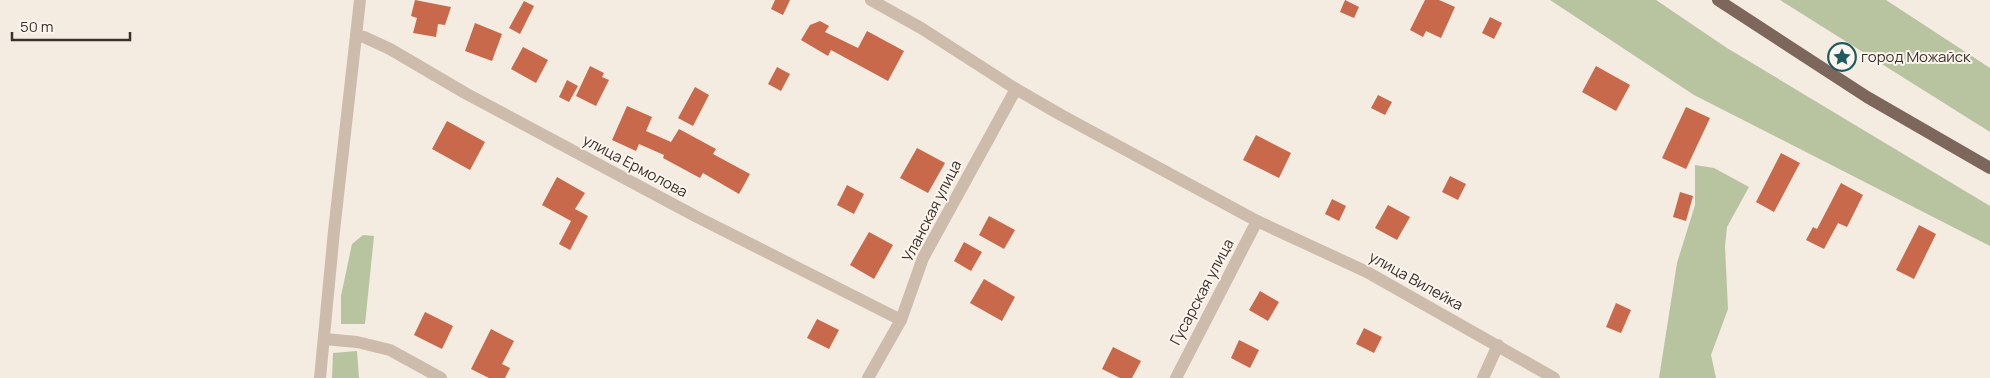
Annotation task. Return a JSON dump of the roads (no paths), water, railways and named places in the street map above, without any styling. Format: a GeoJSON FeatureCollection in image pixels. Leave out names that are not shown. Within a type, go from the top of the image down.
{"type":"FeatureCollection","features":[{"type":"Feature","properties":{"kind":"main road"},"geometry":{"type":"LineString","coordinates":[[1718,0],[1867,96],[1990,168]]}},
{"type":"Feature","properties":{"kind":"street"},"geometry":{"type":"LineString","coordinates":[[320,378],[360,0]]}},
{"type":"Feature","properties":{"kind":"street"},"geometry":{"type":"LineString","coordinates":[[871,0],[921,28],[1016,88]]}},
{"type":"Feature","properties":{"kind":"street","name":"улица Ермолова"},"geometry":{"type":"LineString","coordinates":[[356,36],[364,37],[390,49],[465,94],[697,217],[901,320]]}},
{"type":"Feature","properties":{"kind":"street","name":"улица Вилейка"},"geometry":{"type":"LineString","coordinates":[[1016,88],[1258,221],[1367,272],[1554,378]]}},
{"type":"Feature","properties":{"kind":"street","name":"Уланская улица"},"geometry":{"type":"LineString","coordinates":[[868,378],[901,320],[923,258],[1016,88]]}},
{"type":"Feature","properties":{"kind":"street","name":"Гусарская улица"},"geometry":{"type":"LineString","coordinates":[[1176,378],[1258,221]]}},
{"type":"Feature","properties":{"kind":"street"},"geometry":{"type":"LineString","coordinates":[[324,339],[357,342],[390,350],[441,378]]}},
{"type":"Feature","properties":{"kind":"street"},"geometry":{"type":"LineString","coordinates":[[1483,378],[1498,345]]}},
{"type":"Feature","properties":{"kind":"place","name":"город Можайск"},"geometry":{"type":"Point","coordinates":[1842,57]}}]}
